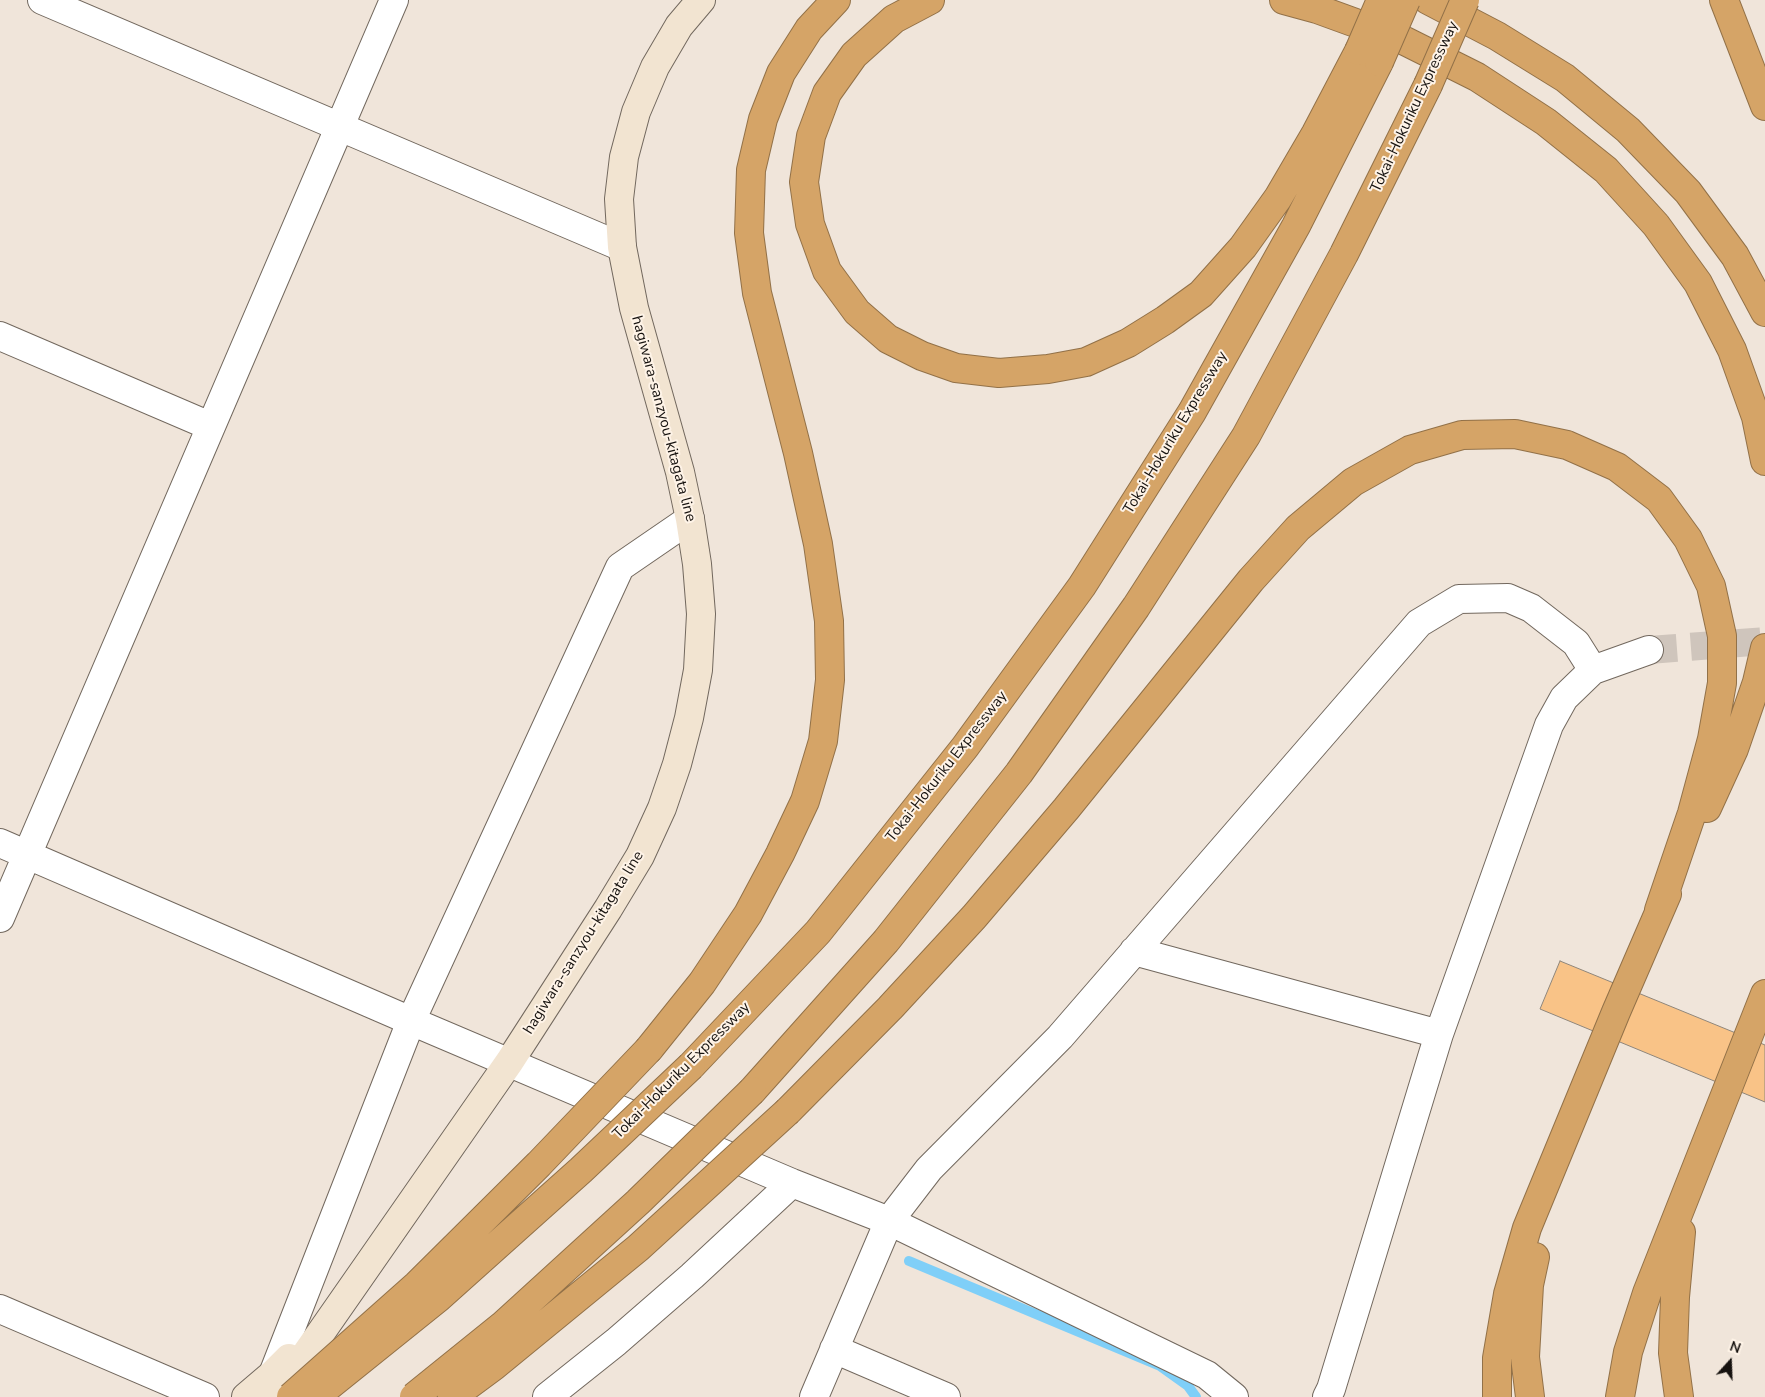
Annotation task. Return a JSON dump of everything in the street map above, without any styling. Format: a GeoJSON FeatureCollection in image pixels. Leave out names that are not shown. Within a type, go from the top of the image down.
{"type":"FeatureCollection","features":[{"type":"Feature","properties":{"kind":"highway"},"geometry":{"type":"LineString","coordinates":[[291,1397],[417,1285],[539,1164],[650,1049],[702,982],[748,914],[780,854],[805,800],[823,741],[830,680],[830,621],[820,554],[798,453],[757,293],[749,233],[751,170],[763,118],[781,73],[809,29],[836,0]]}},
{"type":"Feature","properties":{"kind":"highway"},"geometry":{"type":"LineString","coordinates":[[930,0],[894,19],[854,55],[827,93],[811,136],[804,182],[810,224],[827,271],[858,312],[888,339],[922,356],[956,368],[999,373],[1048,369],[1086,362],[1128,343],[1165,320],[1201,294],[1243,247],[1278,198],[1316,133],[1369,57],[1381,0]]}},
{"type":"Feature","properties":{"kind":"highway"},"geometry":{"type":"LineString","coordinates":[[1284,0],[1318,9],[1405,41],[1477,77],[1546,122],[1606,170],[1656,225],[1698,283],[1732,350],[1756,417],[1765,461]]}},
{"type":"Feature","properties":{"kind":"highway","name":"Tokai-Hokuriku Expressway"},"geometry":{"type":"LineString","coordinates":[[315,1397],[438,1298],[581,1170],[691,1066],[818,932],[965,747],[1082,586],[1206,386],[1296,226],[1369,57],[1406,0]]}},
{"type":"Feature","properties":{"kind":"highway"},"geometry":{"type":"LineString","coordinates":[[1428,0],[1498,36],[1565,78],[1628,130],[1688,192],[1735,256],[1765,312]]}},
{"type":"Feature","properties":{"kind":"highway","name":"Tokai-Hokuriku Expressway"},"geometry":{"type":"LineString","coordinates":[[414,1397],[502,1326],[638,1202],[752,1091],[886,941],[1018,773],[1136,607],[1246,436],[1344,254],[1428,85],[1465,0]]}},
{"type":"Feature","properties":{"kind":"highway"},"geometry":{"type":"LineString","coordinates":[[1726,7],[1765,106]]}},
{"type":"Feature","properties":{"kind":"highway"},"geometry":{"type":"LineString","coordinates":[[452,1397],[494,1366],[638,1248],[788,1111],[890,1008],[974,917],[1066,809],[1251,580],[1298,528],[1353,482],[1410,450],[1462,435],[1515,434],[1567,445],[1616,466],[1659,499],[1688,539],[1711,586],[1722,636],[1722,683],[1712,740],[1692,813],[1659,910]]}},
{"type":"Feature","properties":{"kind":"highway"},"geometry":{"type":"LineString","coordinates":[[1497,1397],[1497,1358],[1508,1294],[1527,1228],[1659,910],[1734,749],[1757,682],[1765,648]]}},
{"type":"Feature","properties":{"kind":"highway"},"geometry":{"type":"LineString","coordinates":[[1620,1397],[1628,1352],[1647,1293],[1765,994]]}},
{"type":"Feature","properties":{"kind":"highway"},"geometry":{"type":"LineString","coordinates":[[1530,1397],[1525,1358],[1529,1285],[1544,1213],[1565,1134]]}},
{"type":"Feature","properties":{"kind":"highway"},"geometry":{"type":"LineString","coordinates":[[1678,1397],[1673,1353],[1679,1243],[1693,1177]]}},
{"type":"Feature","properties":{"kind":"main road","name":"hagiwara-sanzyou-kitagata line"},"geometry":{"type":"LineString","coordinates":[[246,1397],[274,1386],[345,1299],[510,1061],[640,856],[662,808],[677,764],[689,718],[698,670],[701,614],[697,564],[680,472],[634,308],[622,246],[619,199],[624,157],[636,112],[655,68],[679,26],[701,0]]}},
{"type":"Feature","properties":{"kind":"street"},"geometry":{"type":"LineString","coordinates":[[42,0],[73,6],[340,126],[622,246]]}},
{"type":"Feature","properties":{"kind":"street"},"geometry":{"type":"LineString","coordinates":[[0,918],[394,0]]}},
{"type":"Feature","properties":{"kind":"street"},"geometry":{"type":"LineString","coordinates":[[0,336],[210,426]]}},
{"type":"Feature","properties":{"kind":"street"},"geometry":{"type":"LineString","coordinates":[[274,1386],[411,1021],[620,567],[690,519]]}},
{"type":"Feature","properties":{"kind":"street"},"geometry":{"type":"LineString","coordinates":[[814,1397],[889,1221],[929,1168],[1060,1037],[1420,623],[1459,599],[1508,598],[1531,608],[1576,643],[1593,670]]}},
{"type":"Feature","properties":{"kind":"street"},"geometry":{"type":"LineString","coordinates":[[1327,1397],[1439,1034],[1549,725],[1564,698],[1593,670],[1649,650]]}},
{"type":"Feature","properties":{"kind":"street"},"geometry":{"type":"LineString","coordinates":[[0,842],[411,1021],[510,1061],[792,1183],[889,1221],[1207,1375],[1234,1397]]}},
{"type":"Feature","properties":{"kind":"street"},"geometry":{"type":"LineString","coordinates":[[1134,951],[1439,1034]]}},
{"type":"Feature","properties":{"kind":"street"},"geometry":{"type":"LineString","coordinates":[[547,1397],[616,1342],[692,1276],[792,1183]]}},
{"type":"Feature","properties":{"kind":"street"},"geometry":{"type":"LineString","coordinates":[[0,1309],[205,1397]]}},
{"type":"Feature","properties":{"kind":"street"},"geometry":{"type":"LineString","coordinates":[[834,1349],[946,1397]]}},
{"type":"Feature","properties":{"kind":"building"},"geometry":{"type":"Polygon","coordinates":[[[1560,961],[1765,1045],[1765,1102],[1540,1009],[1560,961]]]}},
{"type":"Feature","properties":{"kind":"waterway"},"geometry":{"type":"LineString","coordinates":[[909,1261],[1160,1366],[1188,1386],[1196,1397]]}},
{"type":"Feature","properties":{"kind":"tunnel"},"geometry":{"type":"LineString","coordinates":[[1649,650],[1765,641]]}}]}
